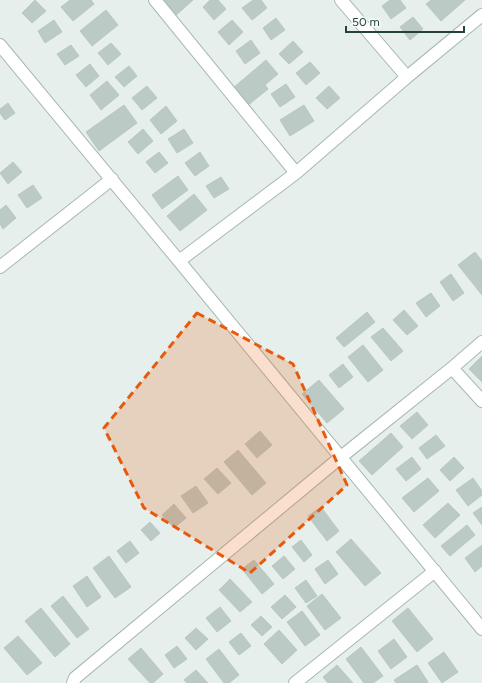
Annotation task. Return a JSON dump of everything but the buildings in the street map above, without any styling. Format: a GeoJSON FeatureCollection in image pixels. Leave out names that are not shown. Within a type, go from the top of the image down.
{"type":"FeatureCollection","features":[{"type":"Feature","properties":{"kind":"street"},"geometry":{"type":"LineString","coordinates":[[155,0],[296,173]]}},
{"type":"Feature","properties":{"kind":"street"},"geometry":{"type":"LineString","coordinates":[[341,0],[407,77]]}},
{"type":"Feature","properties":{"kind":"street"},"geometry":{"type":"LineString","coordinates":[[179,261],[296,173],[407,77],[482,15]]}},
{"type":"Feature","properties":{"kind":"street"},"geometry":{"type":"LineString","coordinates":[[0,45],[341,456],[482,629]]}},
{"type":"Feature","properties":{"kind":"street"},"geometry":{"type":"LineString","coordinates":[[0,267],[112,179]]}},
{"type":"Feature","properties":{"kind":"street"},"geometry":{"type":"LineString","coordinates":[[73,683],[75,678],[341,456],[452,368],[482,342]]}},
{"type":"Feature","properties":{"kind":"street"},"geometry":{"type":"LineString","coordinates":[[452,368],[482,401]]}},
{"type":"Feature","properties":{"kind":"street"},"geometry":{"type":"LineString","coordinates":[[295,683],[435,571]]}},
{"type":"Feature","properties":{"kind":"highlighted area"},"geometry":{"type":"Polygon","coordinates":[[[197,313],[293,364],[347,485],[250,573],[144,508],[104,428],[197,313]]]}}]}
